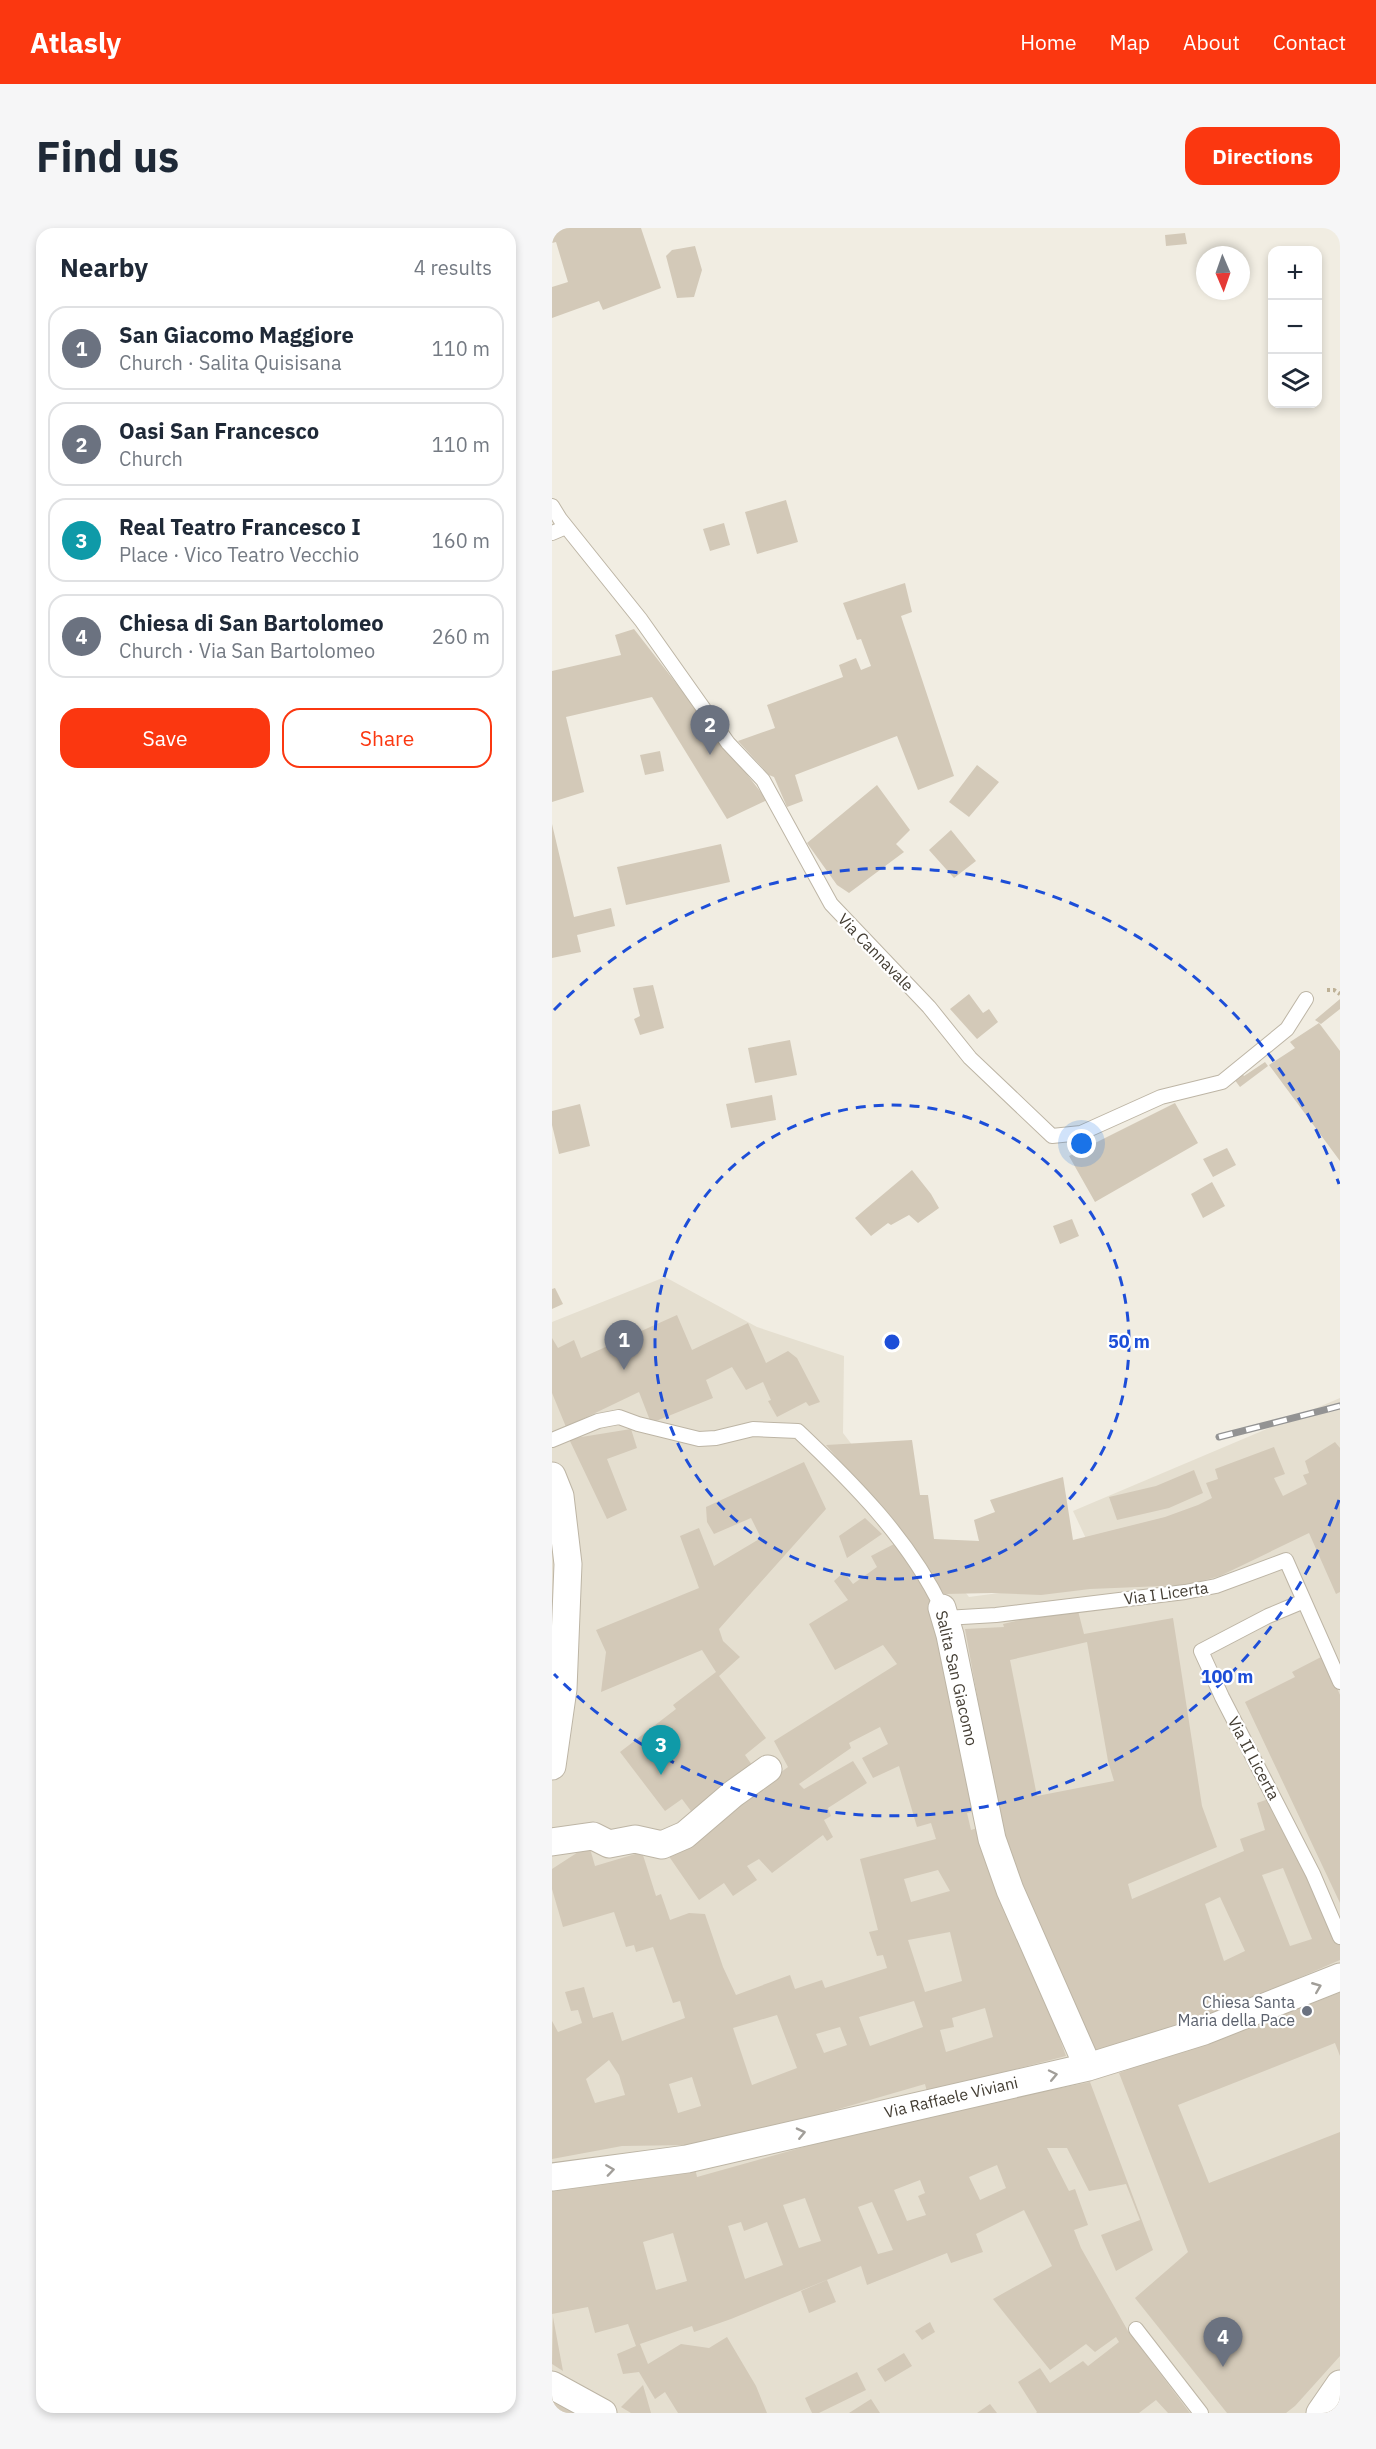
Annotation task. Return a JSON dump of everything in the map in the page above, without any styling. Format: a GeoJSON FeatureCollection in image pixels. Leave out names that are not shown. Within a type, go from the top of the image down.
{"type":"FeatureCollection","features":[{"type":"Feature","properties":{"kind":"street"},"geometry":{"type":"LineString","coordinates":[[552,1476],[560,1496],[568,1564],[563,1689],[552,1766]]}},
{"type":"Feature","properties":{"kind":"street","name":"Salita San Giacomo"},"geometry":{"type":"LineString","coordinates":[[943,1613],[992,1839],[1010,1890],[1088,2067]]}},
{"type":"Feature","properties":{"kind":"street"},"geometry":{"type":"LineString","coordinates":[[552,1842],[593,1836],[609,1844],[635,1839],[662,1845],[685,1834],[733,1794],[768,1769]]}},
{"type":"Feature","properties":{"kind":"street","name":"Via Raffaele Viviani"},"geometry":{"type":"LineString","coordinates":[[552,2177],[687,2159],[1088,2067],[1204,2031],[1340,1977]]}},
{"type":"Feature","properties":{"kind":"street"},"geometry":{"type":"LineString","coordinates":[[1320,2413],[1340,2384]]}},
{"type":"Feature","properties":{"kind":"street"},"geometry":{"type":"LineString","coordinates":[[552,2385],[603,2413]]}},
{"type":"Feature","properties":{"kind":"lane","name":"Via Cannavale"},"geometry":{"type":"LineString","coordinates":[[552,506],[640,620],[728,743],[763,780],[831,904],[929,1007],[970,1058],[1052,1136],[1081,1133],[1161,1097],[1222,1082],[1287,1029],[1306,999]]}},
{"type":"Feature","properties":{"kind":"lane"},"geometry":{"type":"LineString","coordinates":[[552,533],[566,527]]}},
{"type":"Feature","properties":{"kind":"lane","name":"Salita San Giacomo"},"geometry":{"type":"LineString","coordinates":[[552,1440],[598,1421],[619,1417],[699,1439],[716,1438],[753,1429],[798,1431],[838,1469],[902,1541],[933,1590],[943,1613]]}},
{"type":"Feature","properties":{"kind":"lane","name":"Via I Licerta"},"geometry":{"type":"LineString","coordinates":[[943,1613],[996,1615],[1185,1592],[1215,1586],[1286,1560],[1340,1682]]}},
{"type":"Feature","properties":{"kind":"lane","name":"Via II Licerta"},"geometry":{"type":"LineString","coordinates":[[1304,1601],[1268,1616],[1201,1651],[1222,1697],[1313,1874],[1340,1937]]}},
{"type":"Feature","properties":{"kind":"lane"},"geometry":{"type":"LineString","coordinates":[[1136,2329],[1201,2413]]}},
{"type":"Feature","properties":{"kind":"shaded area"},"geometry":{"type":"Polygon","coordinates":[[[665,1277],[757,1327],[844,1356],[843,1433],[969,1597],[1105,1579],[1073,1511],[1340,1398],[1340,2413],[552,2413],[552,1322],[665,1277]]]}},
{"type":"Feature","properties":{"kind":"building"},"geometry":{"type":"Polygon","coordinates":[[[552,228],[641,228],[661,288],[603,310],[599,301],[552,318],[552,287],[568,282],[556,242],[552,243],[552,228]]]}},
{"type":"Feature","properties":{"kind":"building"},"geometry":{"type":"Polygon","coordinates":[[[1185,233],[1187,244],[1166,246],[1165,235],[1185,233]]]}},
{"type":"Feature","properties":{"kind":"building"},"geometry":{"type":"Polygon","coordinates":[[[695,246],[702,270],[694,297],[677,298],[666,256],[672,250],[695,246]]]}},
{"type":"Feature","properties":{"kind":"building"},"geometry":{"type":"Polygon","coordinates":[[[786,500],[798,542],[757,554],[745,512],[786,500]]]}},
{"type":"Feature","properties":{"kind":"building"},"geometry":{"type":"Polygon","coordinates":[[[724,523],[730,545],[710,551],[703,529],[724,523]]]}},
{"type":"Feature","properties":{"kind":"building"},"geometry":{"type":"Polygon","coordinates":[[[905,583],[912,612],[901,616],[954,776],[918,790],[897,736],[795,775],[803,801],[787,807],[774,777],[769,775],[738,741],[775,728],[767,705],[843,677],[839,665],[856,658],[861,670],[871,666],[861,639],[857,640],[843,603],[905,583]]]}},
{"type":"Feature","properties":{"kind":"building"},"geometry":{"type":"Polygon","coordinates":[[[634,629],[767,800],[727,819],[652,697],[566,717],[584,792],[552,802],[552,671],[621,655],[615,635],[634,629]]]}},
{"type":"Feature","properties":{"kind":"building"},"geometry":{"type":"Polygon","coordinates":[[[660,751],[664,771],[645,775],[640,755],[660,751]]]}},
{"type":"Feature","properties":{"kind":"building"},"geometry":{"type":"Polygon","coordinates":[[[977,765],[999,782],[969,817],[949,802],[977,765]]]}},
{"type":"Feature","properties":{"kind":"building"},"geometry":{"type":"Polygon","coordinates":[[[877,785],[910,830],[896,844],[904,852],[849,893],[837,885],[807,843],[877,785]]]}},
{"type":"Feature","properties":{"kind":"building"},"geometry":{"type":"Polygon","coordinates":[[[552,824],[574,917],[611,908],[615,926],[577,935],[581,952],[552,958],[552,824]]]}},
{"type":"Feature","properties":{"kind":"building"},"geometry":{"type":"Polygon","coordinates":[[[951,830],[976,861],[954,878],[929,850],[951,830]]]}},
{"type":"Feature","properties":{"kind":"building"},"geometry":{"type":"Polygon","coordinates":[[[721,844],[730,882],[626,905],[617,867],[721,844]]]}},
{"type":"Feature","properties":{"kind":"building"},"geometry":{"type":"Polygon","coordinates":[[[653,985],[664,1028],[640,1035],[634,1019],[640,1016],[633,988],[653,985]]]}},
{"type":"Feature","properties":{"kind":"building"},"geometry":{"type":"Polygon","coordinates":[[[969,994],[983,1013],[989,1009],[998,1022],[977,1039],[950,1009],[969,994]]]}},
{"type":"Feature","properties":{"kind":"building"},"geometry":{"type":"Polygon","coordinates":[[[1340,999],[1340,1009],[1321,1024],[1315,1020],[1340,999]]]}},
{"type":"Feature","properties":{"kind":"building"},"geometry":{"type":"Polygon","coordinates":[[[1319,1023],[1340,1051],[1340,1161],[1269,1065],[1295,1048],[1290,1042],[1319,1023]]]}},
{"type":"Feature","properties":{"kind":"building"},"geometry":{"type":"Polygon","coordinates":[[[790,1040],[797,1075],[755,1083],[748,1048],[790,1040]]]}},
{"type":"Feature","properties":{"kind":"building"},"geometry":{"type":"Polygon","coordinates":[[[1265,1062],[1268,1066],[1240,1087],[1231,1075],[1239,1069],[1244,1076],[1265,1062]]]}},
{"type":"Feature","properties":{"kind":"building"},"geometry":{"type":"Polygon","coordinates":[[[772,1095],[776,1120],[731,1128],[726,1104],[772,1095]]]}},
{"type":"Feature","properties":{"kind":"building"},"geometry":{"type":"Polygon","coordinates":[[[1175,1103],[1198,1143],[1095,1202],[1069,1156],[1175,1103]]]}},
{"type":"Feature","properties":{"kind":"building"},"geometry":{"type":"Polygon","coordinates":[[[580,1104],[590,1146],[559,1154],[552,1125],[552,1111],[580,1104]]]}},
{"type":"Feature","properties":{"kind":"building"},"geometry":{"type":"Polygon","coordinates":[[[1227,1148],[1236,1165],[1213,1177],[1203,1159],[1227,1148]]]}},
{"type":"Feature","properties":{"kind":"building"},"geometry":{"type":"Polygon","coordinates":[[[912,1170],[939,1208],[918,1223],[909,1215],[891,1225],[888,1223],[871,1236],[855,1218],[912,1170]]]}},
{"type":"Feature","properties":{"kind":"building"},"geometry":{"type":"Polygon","coordinates":[[[1212,1182],[1225,1206],[1203,1218],[1191,1194],[1212,1182]]]}},
{"type":"Feature","properties":{"kind":"building"},"geometry":{"type":"Polygon","coordinates":[[[1072,1219],[1079,1236],[1060,1244],[1053,1226],[1072,1219]]]}},
{"type":"Feature","properties":{"kind":"building"},"geometry":{"type":"Polygon","coordinates":[[[555,1288],[563,1304],[552,1309],[552,1289],[555,1288]]]}},
{"type":"Feature","properties":{"kind":"building"},"geometry":{"type":"Polygon","coordinates":[[[677,1315],[692,1350],[748,1323],[766,1363],[788,1351],[797,1358],[820,1402],[809,1406],[806,1402],[777,1417],[768,1401],[771,1400],[763,1382],[746,1390],[732,1367],[706,1380],[713,1398],[651,1423],[639,1392],[566,1427],[552,1393],[552,1338],[558,1348],[574,1340],[581,1358],[677,1315]]]}},
{"type":"Feature","properties":{"kind":"building"},"geometry":{"type":"Polygon","coordinates":[[[631,1429],[637,1448],[607,1459],[627,1510],[607,1519],[569,1439],[631,1429]]]}},
{"type":"Feature","properties":{"kind":"building"},"geometry":{"type":"Polygon","coordinates":[[[912,1440],[920,1495],[928,1495],[934,1539],[979,1541],[974,1520],[995,1512],[990,1500],[1063,1477],[1073,1540],[1165,1517],[1198,1505],[1212,1498],[1206,1483],[1218,1479],[1215,1469],[1274,1447],[1285,1474],[1274,1478],[1283,1496],[1307,1484],[1303,1475],[1309,1473],[1305,1461],[1335,1442],[1340,1448],[1340,1592],[1336,1594],[1309,1533],[1220,1576],[1187,1585],[1090,1589],[1041,1595],[944,1594],[908,1541],[826,1445],[912,1440]]]}},
{"type":"Feature","properties":{"kind":"building"},"geometry":{"type":"Polygon","coordinates":[[[804,1462],[826,1509],[719,1629],[723,1641],[740,1657],[719,1676],[766,1738],[745,1755],[752,1765],[691,1811],[682,1799],[665,1811],[620,1752],[676,1709],[673,1705],[716,1672],[702,1650],[601,1692],[606,1652],[596,1630],[699,1588],[680,1536],[699,1528],[714,1566],[761,1538],[751,1518],[714,1534],[707,1522],[706,1507],[804,1462]]]}},
{"type":"Feature","properties":{"kind":"building"},"geometry":{"type":"Polygon","coordinates":[[[1194,1470],[1203,1493],[1169,1508],[1117,1520],[1109,1497],[1156,1486],[1194,1470]]]}},
{"type":"Feature","properties":{"kind":"building"},"geometry":{"type":"Polygon","coordinates":[[[865,1518],[882,1534],[847,1558],[839,1536],[865,1518]]]}},
{"type":"Feature","properties":{"kind":"building"},"geometry":{"type":"Polygon","coordinates":[[[896,1543],[920,1575],[936,1609],[976,1811],[967,1813],[971,1830],[977,1828],[985,1856],[1018,1941],[1043,1991],[1066,2056],[927,2092],[925,2084],[739,2138],[689,2145],[622,2146],[552,2159],[552,2021],[558,2032],[582,2023],[578,2010],[571,2011],[565,1992],[584,1987],[593,2018],[613,2012],[622,2041],[685,2018],[680,2001],[673,2003],[653,1947],[636,1952],[634,1945],[626,1947],[614,1912],[563,1927],[552,1889],[552,1869],[589,1845],[595,1866],[642,1852],[656,1896],[661,1894],[670,1920],[689,1913],[705,1914],[723,1967],[736,1995],[790,1975],[795,1989],[822,1980],[825,1988],[887,1968],[883,1955],[877,1956],[869,1932],[878,1930],[860,1859],[936,1839],[931,1823],[917,1827],[899,1766],[873,1778],[862,1758],[888,1744],[880,1727],[849,1743],[851,1748],[799,1784],[804,1789],[853,1761],[867,1783],[828,1808],[831,1816],[824,1820],[833,1837],[827,1841],[823,1835],[772,1873],[759,1859],[747,1866],[757,1880],[733,1896],[724,1883],[699,1900],[668,1855],[788,1767],[774,1741],[897,1664],[883,1645],[835,1670],[809,1624],[848,1600],[834,1581],[844,1572],[853,1584],[877,1567],[871,1556],[896,1543]],[[938,1870],[904,1879],[911,1902],[950,1891],[938,1870]],[[950,1932],[908,1940],[925,1992],[962,1981],[950,1932]],[[914,2001],[859,2017],[870,2046],[923,2027],[914,2001]],[[985,2008],[952,2018],[954,2027],[940,2030],[946,2052],[993,2037],[985,2008]],[[777,2015],[733,2028],[752,2085],[797,2068],[777,2015]],[[840,2027],[816,2034],[824,2053],[847,2045],[840,2027]],[[609,2060],[586,2079],[595,2103],[625,2095],[619,2075],[609,2060]],[[692,2077],[669,2084],[678,2113],[701,2106],[692,2077]]]}},
{"type":"Feature","properties":{"kind":"building"},"geometry":{"type":"Polygon","coordinates":[[[1077,1607],[1084,1634],[1173,1618],[1202,1806],[1217,1847],[1128,1884],[1132,1899],[1244,1851],[1240,1839],[1265,1830],[1257,1803],[1277,1796],[1340,1942],[1340,1960],[1205,2019],[1098,2056],[1017,1879],[1000,1822],[965,1629],[1004,1627],[1003,1624],[1077,1607]],[[1087,1642],[1010,1660],[1037,1796],[1114,1781],[1108,1761],[1087,1642]],[[1283,1868],[1262,1875],[1290,1946],[1312,1939],[1283,1868]],[[1220,1897],[1205,1904],[1224,1961],[1245,1951],[1220,1897]]]}},
{"type":"Feature","properties":{"kind":"building"},"geometry":{"type":"Polygon","coordinates":[[[1323,1656],[1340,1695],[1340,1903],[1245,1702],[1295,1677],[1292,1672],[1323,1656]]]}},
{"type":"Feature","properties":{"kind":"building"},"geometry":{"type":"Polygon","coordinates":[[[1340,1985],[1340,2056],[1335,2043],[1178,2105],[1209,2183],[1340,2132],[1340,2356],[1286,2413],[1227,2413],[1135,2298],[1188,2252],[1119,2073],[1340,1985]]]}},
{"type":"Feature","properties":{"kind":"building"},"geometry":{"type":"Polygon","coordinates":[[[1090,2082],[1153,2250],[1116,2271],[1101,2235],[1140,2220],[1126,2184],[1089,2191],[1067,2148],[1047,2148],[1069,2191],[1075,2189],[1088,2225],[1074,2230],[1081,2248],[1128,2331],[1190,2413],[1168,2413],[1156,2400],[1139,2413],[1036,2413],[1018,2382],[1040,2368],[1050,2383],[1083,2361],[1088,2366],[1119,2342],[1116,2337],[1095,2352],[1086,2344],[1050,2370],[993,2299],[1052,2266],[1024,2210],[976,2234],[983,2252],[951,2263],[947,2253],[867,2285],[861,2266],[731,2319],[694,2332],[692,2326],[640,2344],[648,2364],[681,2344],[709,2348],[727,2337],[756,2386],[767,2413],[678,2413],[665,2392],[655,2399],[639,2372],[623,2374],[617,2354],[636,2346],[628,2324],[595,2333],[588,2307],[552,2314],[552,2186],[695,2168],[697,2177],[889,2123],[1090,2082]],[[997,2165],[969,2177],[980,2200],[1006,2188],[997,2165]],[[920,2180],[894,2190],[907,2221],[926,2215],[918,2196],[925,2193],[920,2180]],[[805,2198],[783,2205],[799,2248],[821,2241],[805,2198]],[[872,2202],[858,2207],[878,2254],[893,2250],[872,2202]],[[741,2222],[728,2226],[745,2279],[783,2265],[767,2222],[744,2231],[741,2222]],[[673,2233],[643,2242],[656,2290],[687,2281],[673,2233]]]}},
{"type":"Feature","properties":{"kind":"building"},"geometry":{"type":"Polygon","coordinates":[[[827,2280],[836,2302],[809,2313],[801,2291],[827,2280]]]}},
{"type":"Feature","properties":{"kind":"building"},"geometry":{"type":"Polygon","coordinates":[[[553,2317],[563,2371],[552,2364],[553,2317]]]}},
{"type":"Feature","properties":{"kind":"building"},"geometry":{"type":"Polygon","coordinates":[[[930,2322],[935,2332],[922,2340],[915,2331],[930,2322]]]}},
{"type":"Feature","properties":{"kind":"building"},"geometry":{"type":"Polygon","coordinates":[[[904,2353],[912,2366],[885,2382],[877,2369],[904,2353]]]}},
{"type":"Feature","properties":{"kind":"building"},"geometry":{"type":"Polygon","coordinates":[[[857,2372],[866,2390],[819,2413],[812,2413],[805,2398],[857,2372]]]}},
{"type":"Feature","properties":{"kind":"building"},"geometry":{"type":"Polygon","coordinates":[[[643,2385],[651,2413],[631,2413],[621,2407],[643,2385]]]}},
{"type":"Feature","properties":{"kind":"building"},"geometry":{"type":"Polygon","coordinates":[[[552,2397],[579,2413],[552,2413],[552,2397]]]}},
{"type":"Feature","properties":{"kind":"building"},"geometry":{"type":"Polygon","coordinates":[[[871,2399],[880,2413],[849,2413],[871,2399]]]}},
{"type":"Feature","properties":{"kind":"building"},"geometry":{"type":"Polygon","coordinates":[[[990,2404],[997,2413],[977,2413],[990,2404]]]}},
{"type":"Feature","properties":{"kind":"railway"},"geometry":{"type":"LineString","coordinates":[[1219,1437],[1340,1406]]}},
{"type":"Feature","properties":{"kind":"place","name":"Oasi San Francesco"},"geometry":{"type":"Point","coordinates":[710,755]}},
{"type":"Feature","properties":{"kind":"place","name":"San Giacomo Maggiore"},"geometry":{"type":"Point","coordinates":[624,1370]}},
{"type":"Feature","properties":{"kind":"place","name":"Real Teatro Francesco I"},"geometry":{"type":"Point","coordinates":[661,1775]}},
{"type":"Feature","properties":{"kind":"place","name":"Chiesa Santa Maria della Pace"},"geometry":{"type":"Point","coordinates":[1307,2011]}},
{"type":"Feature","properties":{"kind":"place","name":"Chiesa di San Bartolomeo"},"geometry":{"type":"Point","coordinates":[1223,2367]}}]}
